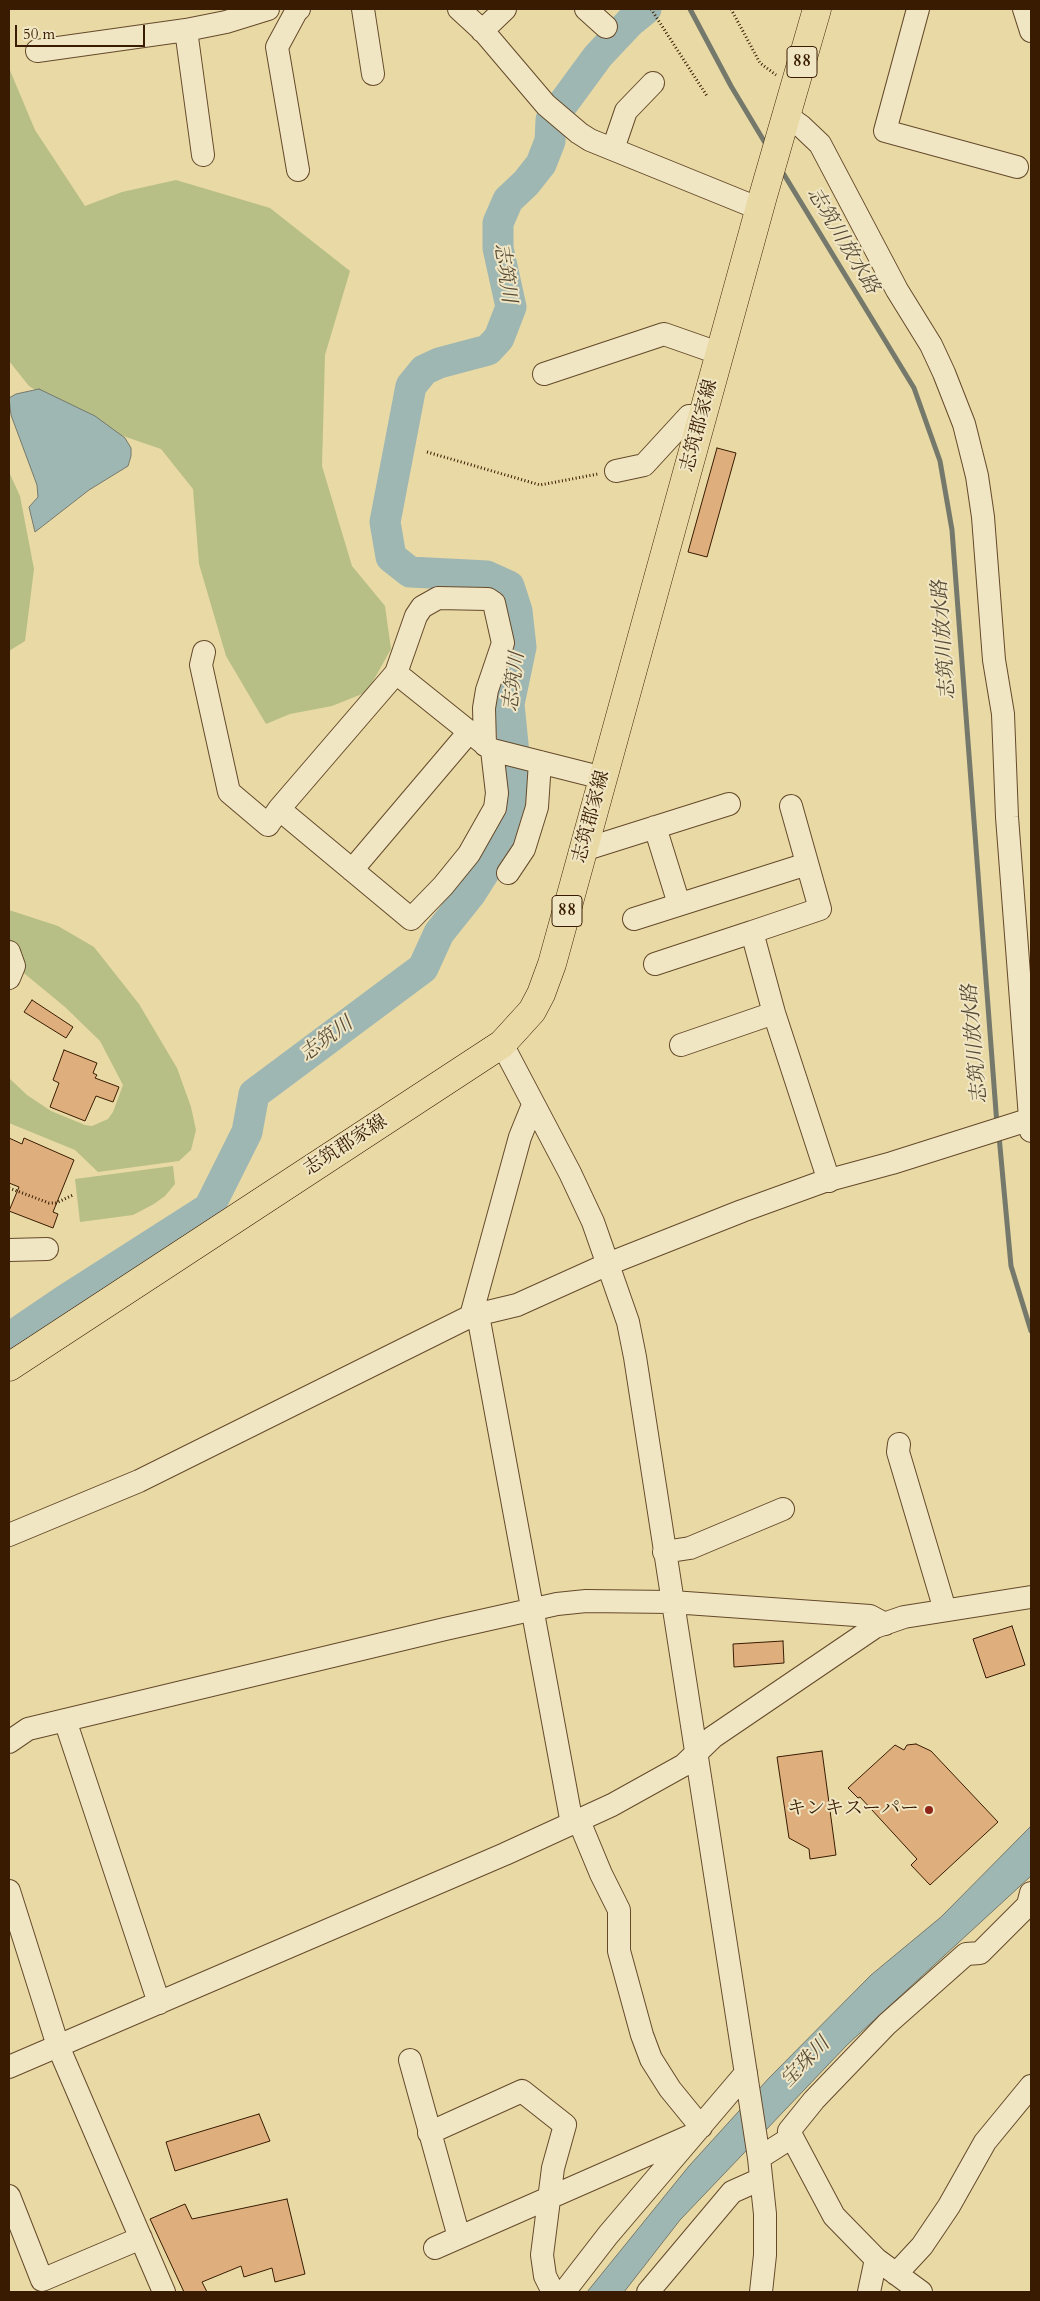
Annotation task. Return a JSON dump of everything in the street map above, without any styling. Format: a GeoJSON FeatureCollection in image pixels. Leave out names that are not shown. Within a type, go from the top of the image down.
{"type":"FeatureCollection","features":[{"type":"Feature","properties":{"kind":"main road","name":"志筑郡家線"},"geometry":{"type":"LineString","coordinates":[[9,1367],[502,1044],[532,1011],[542,994],[552,964],[761,203],[817,9]]}},
{"type":"Feature","properties":{"kind":"street"},"geometry":{"type":"LineString","coordinates":[[37,51],[186,30],[226,22],[268,9]]}},
{"type":"Feature","properties":{"kind":"street"},"geometry":{"type":"LineString","coordinates":[[297,9],[277,47],[298,170]]}},
{"type":"Feature","properties":{"kind":"street"},"geometry":{"type":"LineString","coordinates":[[363,9],[374,74]]}},
{"type":"Feature","properties":{"kind":"street"},"geometry":{"type":"LineString","coordinates":[[459,9],[482,31],[546,105],[567,124],[590,140],[761,203]]}},
{"type":"Feature","properties":{"kind":"street"},"geometry":{"type":"LineString","coordinates":[[482,31],[505,9]]}},
{"type":"Feature","properties":{"kind":"street"},"geometry":{"type":"LineString","coordinates":[[586,9],[606,28]]}},
{"type":"Feature","properties":{"kind":"street"},"geometry":{"type":"LineString","coordinates":[[918,9],[885,131],[1017,167]]}},
{"type":"Feature","properties":{"kind":"street"},"geometry":{"type":"LineString","coordinates":[[1024,9],[1031,31]]}},
{"type":"Feature","properties":{"kind":"street"},"geometry":{"type":"LineString","coordinates":[[186,30],[203,155]]}},
{"type":"Feature","properties":{"kind":"street"},"geometry":{"type":"LineString","coordinates":[[612,149],[626,111],[652,82]]}},
{"type":"Feature","properties":{"kind":"street"},"geometry":{"type":"LineString","coordinates":[[9,1535],[139,1481],[475,1316],[517,1305],[608,1264],[742,1211],[828,1181],[1009,1125],[1031,1125],[1029,1072],[1007,817],[1003,714],[994,652],[983,517],[977,476],[954,398],[931,345],[897,290],[820,144],[787,116]]}},
{"type":"Feature","properties":{"kind":"street"},"geometry":{"type":"LineString","coordinates":[[544,374],[664,334],[720,354]]}},
{"type":"Feature","properties":{"kind":"street"},"geometry":{"type":"LineString","coordinates":[[616,471],[644,465],[689,416],[703,416]]}},
{"type":"Feature","properties":{"kind":"street"},"geometry":{"type":"LineString","coordinates":[[204,652],[201,665],[229,792],[268,825],[280,809],[396,673],[416,616],[422,607],[430,600],[438,598],[488,599],[494,603],[503,643],[487,690],[484,708],[487,745],[497,793],[495,808],[469,854],[443,886],[411,919],[280,809]]}},
{"type":"Feature","properties":{"kind":"street"},"geometry":{"type":"LineString","coordinates":[[396,673],[487,745],[534,760],[603,778]]}},
{"type":"Feature","properties":{"kind":"street"},"geometry":{"type":"LineString","coordinates":[[352,870],[487,745]]}},
{"type":"Feature","properties":{"kind":"street"},"geometry":{"type":"LineString","coordinates":[[508,873],[524,849],[536,807],[534,760]]}},
{"type":"Feature","properties":{"kind":"street"},"geometry":{"type":"LineString","coordinates":[[583,850],[729,804]]}},
{"type":"Feature","properties":{"kind":"street"},"geometry":{"type":"LineString","coordinates":[[655,964],[820,909],[791,806]]}},
{"type":"Feature","properties":{"kind":"street"},"geometry":{"type":"LineString","coordinates":[[655,827],[680,904]]}},
{"type":"Feature","properties":{"kind":"street"},"geometry":{"type":"LineString","coordinates":[[634,918],[807,864]]}},
{"type":"Feature","properties":{"kind":"street"},"geometry":{"type":"LineString","coordinates":[[752,932],[774,1013],[828,1181]]}},
{"type":"Feature","properties":{"kind":"street"},"geometry":{"type":"LineString","coordinates":[[9,952],[14,966],[9,978]]}},
{"type":"Feature","properties":{"kind":"street"},"geometry":{"type":"LineString","coordinates":[[681,1045],[774,1013]]}},
{"type":"Feature","properties":{"kind":"street"},"geometry":{"type":"LineString","coordinates":[[502,1044],[574,1181],[593,1222],[628,1322],[635,1357],[760,2168],[765,2214],[765,2255],[761,2292]]}},
{"type":"Feature","properties":{"kind":"street"},"geometry":{"type":"LineString","coordinates":[[534,1105],[520,1137],[475,1316],[576,1823],[619,1910],[619,1951],[642,2035],[651,2059],[697,2131]]}},
{"type":"Feature","properties":{"kind":"street"},"geometry":{"type":"LineString","coordinates":[[10,1243],[47,1249]]}},
{"type":"Feature","properties":{"kind":"street"},"geometry":{"type":"LineString","coordinates":[[900,1444],[898,1452],[945,1610]]}},
{"type":"Feature","properties":{"kind":"street"},"geometry":{"type":"LineString","coordinates":[[664,1552],[690,1548],[783,1509]]}},
{"type":"Feature","properties":{"kind":"street"},"geometry":{"type":"LineString","coordinates":[[9,2067],[576,1823],[684,1765],[713,1737],[875,1627],[904,1617],[1031,1597]]}},
{"type":"Feature","properties":{"kind":"street"},"geometry":{"type":"LineString","coordinates":[[9,1742],[28,1729],[532,1609],[586,1601],[672,1602],[870,1616],[885,1624]]}},
{"type":"Feature","properties":{"kind":"street"},"geometry":{"type":"LineString","coordinates":[[65,1720],[159,2003]]}},
{"type":"Feature","properties":{"kind":"street"},"geometry":{"type":"LineString","coordinates":[[9,1891],[58,2046],[164,2292]]}},
{"type":"Feature","properties":{"kind":"street"},"geometry":{"type":"LineString","coordinates":[[921,2292],[876,2259],[834,2216],[789,2130],[814,2100],[887,2024],[966,1954],[980,1953],[1028,1905],[1031,1893]]}},
{"type":"Feature","properties":{"kind":"street"},"geometry":{"type":"LineString","coordinates":[[410,2060],[459,2237]]}},
{"type":"Feature","properties":{"kind":"street"},"geometry":{"type":"LineString","coordinates":[[564,2292],[608,2235],[697,2131],[747,2083]]}},
{"type":"Feature","properties":{"kind":"street"},"geometry":{"type":"LineString","coordinates":[[896,2274],[922,2246],[948,2206],[985,2142],[1031,2086]]}},
{"type":"Feature","properties":{"kind":"street"},"geometry":{"type":"LineString","coordinates":[[429,2133],[522,2091],[565,2125],[554,2168],[542,2255],[545,2276],[553,2292]]}},
{"type":"Feature","properties":{"kind":"street"},"geometry":{"type":"LineString","coordinates":[[435,2248],[697,2131]]}},
{"type":"Feature","properties":{"kind":"street"},"geometry":{"type":"LineString","coordinates":[[648,2292],[732,2192],[792,2137]]}},
{"type":"Feature","properties":{"kind":"street"},"geometry":{"type":"LineString","coordinates":[[9,2196],[16,2237],[44,2286],[141,2238]]}},
{"type":"Feature","properties":{"kind":"street"},"geometry":{"type":"LineString","coordinates":[[868,2292],[876,2259]]}},
{"type":"Feature","properties":{"kind":"path"},"geometry":{"type":"LineString","coordinates":[[652,9],[707,96]]}},
{"type":"Feature","properties":{"kind":"path"},"geometry":{"type":"LineString","coordinates":[[731,9],[760,63],[794,89]]}},
{"type":"Feature","properties":{"kind":"path"},"geometry":{"type":"LineString","coordinates":[[427,452],[540,484],[616,471]]}},
{"type":"Feature","properties":{"kind":"path"},"geometry":{"type":"LineString","coordinates":[[9,1188],[49,1203],[56,1203],[73,1195]]}},
{"type":"Feature","properties":{"kind":"green space"},"geometry":{"type":"Polygon","coordinates":[[[9,68],[35,130],[85,206],[122,192],[176,180],[270,208],[350,271],[325,355],[322,466],[352,566],[385,606],[391,649],[367,692],[332,706],[290,714],[266,724],[226,656],[199,564],[193,489],[161,449],[91,425],[29,386],[9,361],[9,68]]]}},
{"type":"Feature","properties":{"kind":"green space"},"geometry":{"type":"Polygon","coordinates":[[[9,472],[20,496],[34,569],[25,641],[9,651],[9,472]]]}},
{"type":"Feature","properties":{"kind":"green space"},"geometry":{"type":"Polygon","coordinates":[[[9,910],[58,926],[94,947],[139,1004],[177,1068],[191,1107],[196,1130],[191,1150],[179,1161],[98,1172],[75,1150],[9,1123],[9,1078],[27,1095],[51,1111],[92,1126],[108,1119],[113,1112],[123,1085],[100,1041],[65,1007],[25,974],[9,965],[9,910]]]}},
{"type":"Feature","properties":{"kind":"green space"},"geometry":{"type":"Polygon","coordinates":[[[173,1166],[175,1184],[165,1196],[154,1204],[133,1215],[80,1222],[75,1179],[173,1166]]]}},
{"type":"Feature","properties":{"kind":"water"},"geometry":{"type":"Polygon","coordinates":[[[39,389],[95,416],[125,438],[131,448],[131,456],[128,466],[89,490],[35,532],[29,507],[38,497],[37,485],[11,415],[9,398],[16,394],[39,389]]]}},
{"type":"Feature","properties":{"kind":"water","name":"宝珠川"},"geometry":{"type":"Polygon","coordinates":[[[1031,1826],[1031,1876],[847,2045],[680,2220],[624,2292],[587,2292],[689,2166],[769,2078],[871,1975],[941,1917],[1031,1826]]]}},
{"type":"Feature","properties":{"kind":"building"},"geometry":{"type":"Polygon","coordinates":[[[717,448],[736,453],[707,557],[688,552],[717,448]]]}},
{"type":"Feature","properties":{"kind":"building"},"geometry":{"type":"Polygon","coordinates":[[[32,1000],[73,1027],[66,1038],[24,1012],[32,1000]]]}},
{"type":"Feature","properties":{"kind":"building"},"geometry":{"type":"Polygon","coordinates":[[[64,1050],[97,1063],[93,1073],[97,1075],[95,1078],[119,1087],[113,1102],[96,1096],[85,1121],[50,1107],[59,1083],[53,1080],[64,1050]]]}},
{"type":"Feature","properties":{"kind":"building"},"geometry":{"type":"Polygon","coordinates":[[[9,1138],[22,1144],[24,1138],[74,1160],[53,1212],[58,1214],[53,1228],[9,1211],[19,1187],[9,1183],[9,1138]]]}},
{"type":"Feature","properties":{"kind":"building"},"geometry":{"type":"Polygon","coordinates":[[[1012,1626],[1025,1665],[986,1678],[973,1639],[1012,1626]]]}},
{"type":"Feature","properties":{"kind":"building"},"geometry":{"type":"Polygon","coordinates":[[[783,1641],[784,1663],[734,1667],[733,1644],[783,1641]]]}},
{"type":"Feature","properties":{"kind":"building","name":"キンキスーパー"},"geometry":{"type":"Polygon","coordinates":[[[916,1744],[931,1751],[998,1822],[930,1885],[911,1865],[917,1859],[860,1797],[858,1798],[848,1788],[895,1745],[904,1750],[907,1745],[916,1744]]]}},
{"type":"Feature","properties":{"kind":"building"},"geometry":{"type":"Polygon","coordinates":[[[822,1751],[836,1855],[810,1859],[809,1849],[789,1838],[777,1757],[822,1751]]]}},
{"type":"Feature","properties":{"kind":"building"},"geometry":{"type":"Polygon","coordinates":[[[259,2114],[270,2141],[175,2171],[166,2142],[259,2114]]]}},
{"type":"Feature","properties":{"kind":"building"},"geometry":{"type":"Polygon","coordinates":[[[287,2199],[305,2274],[275,2282],[272,2268],[244,2277],[241,2266],[202,2282],[207,2292],[184,2292],[150,2219],[185,2204],[192,2219],[287,2199]]]}},
{"type":"Feature","properties":{"kind":"waterway","name":"志筑川"},"geometry":{"type":"LineString","coordinates":[[9,1338],[209,1208],[247,1132],[254,1094],[423,968],[439,933],[471,893],[511,830],[517,816],[518,794],[509,704],[521,647],[517,611],[509,586],[487,576],[410,572],[391,557],[385,522],[411,386],[424,370],[439,363],[488,350],[499,338],[511,307],[498,248],[498,223],[508,200],[526,183],[541,164],[550,141],[551,120],[598,56],[630,22],[646,9]]}},
{"type":"Feature","properties":{"kind":"waterway","name":"志筑川放水路"},"geometry":{"type":"LineString","coordinates":[[690,9],[731,86],[767,146]]}},
{"type":"Feature","properties":{"kind":"waterway","name":"志筑川放水路"},"geometry":{"type":"LineString","coordinates":[[780,168],[914,388],[940,461],[952,530],[997,1125]]}},
{"type":"Feature","properties":{"kind":"waterway","name":"志筑川放水路"},"geometry":{"type":"LineString","coordinates":[[999,1136],[1011,1266],[1031,1331]]}},
{"type":"Feature","properties":{"kind":"place","name":"キンキスーパー"},"geometry":{"type":"Point","coordinates":[929,1810]}}]}
